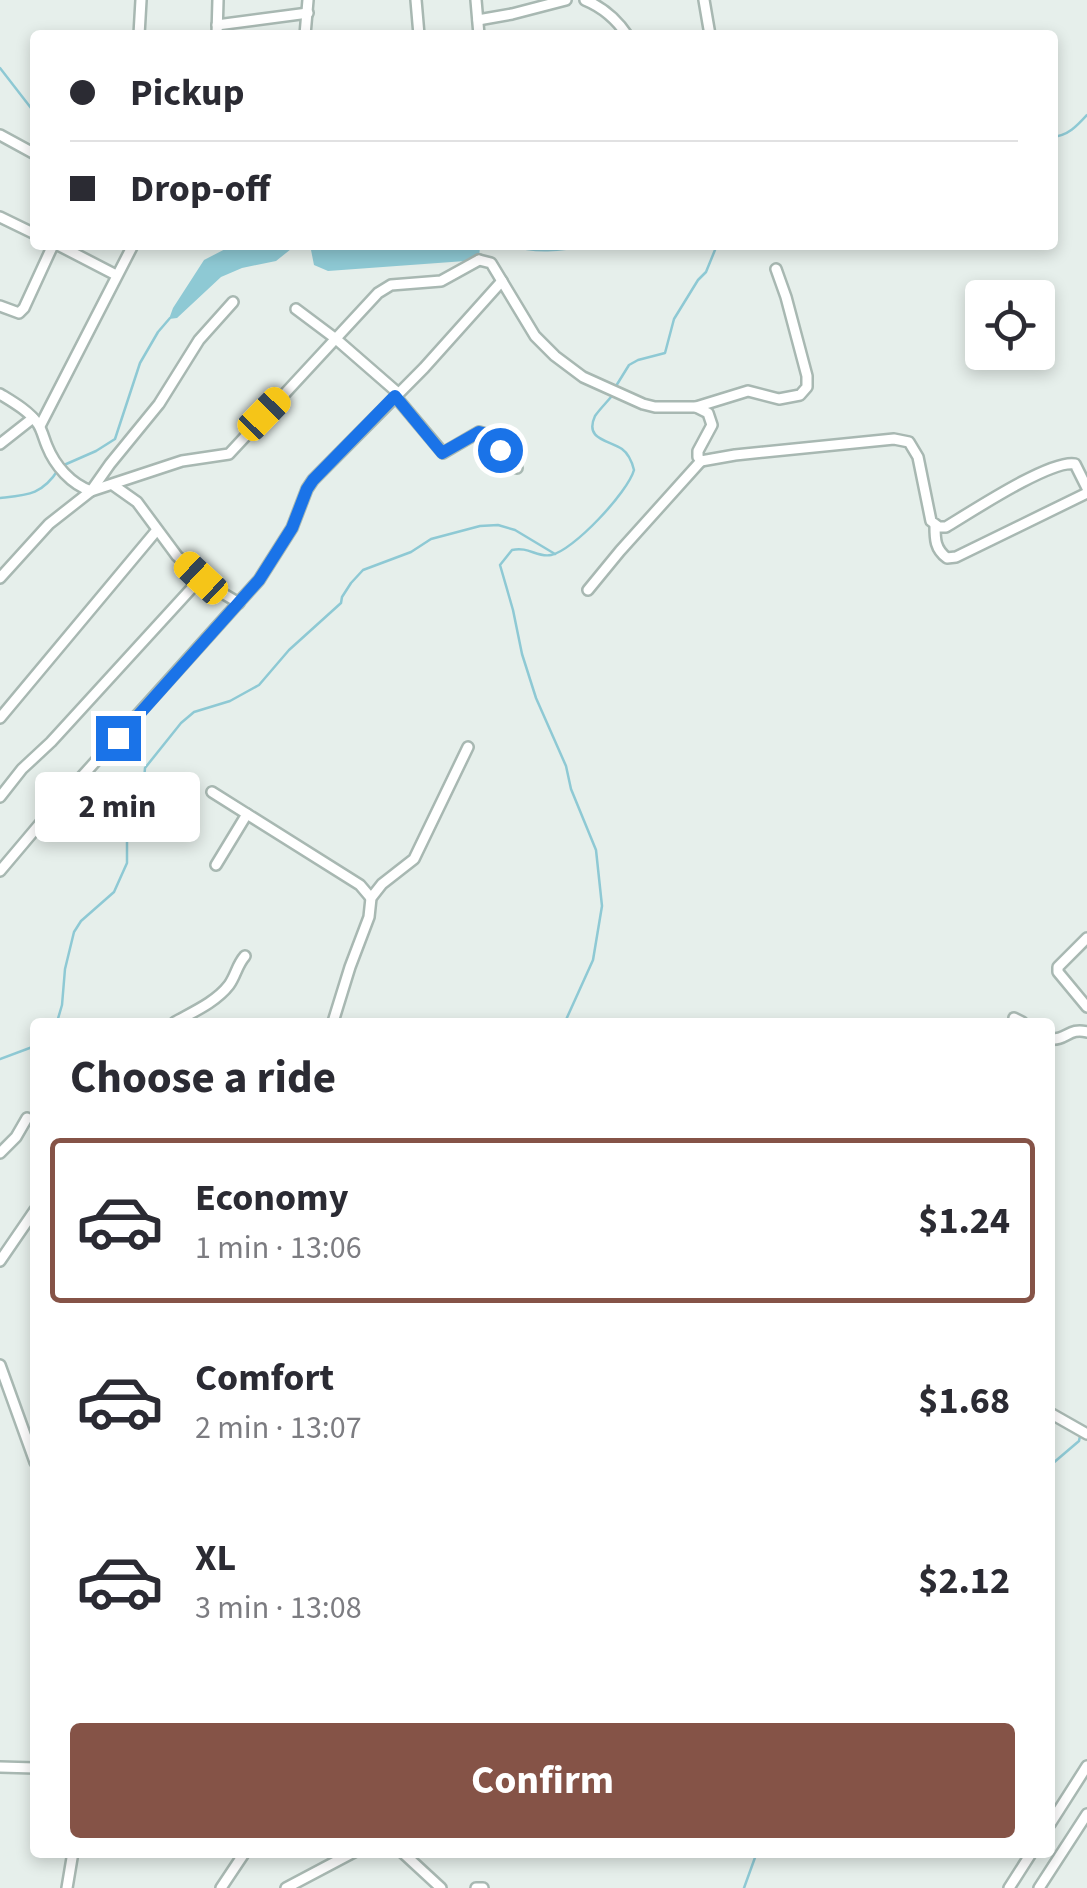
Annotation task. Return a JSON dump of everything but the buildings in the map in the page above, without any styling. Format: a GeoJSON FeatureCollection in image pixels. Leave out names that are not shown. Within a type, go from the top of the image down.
{"type":"FeatureCollection","features":[{"type":"Feature","properties":{"kind":"street"},"geometry":{"type":"LineString","coordinates":[[138,30],[141,0]]}},
{"type":"Feature","properties":{"kind":"street"},"geometry":{"type":"LineString","coordinates":[[218,0],[217,30],[308,14]]}},
{"type":"Feature","properties":{"kind":"street"},"geometry":{"type":"LineString","coordinates":[[306,30],[308,0]]}},
{"type":"Feature","properties":{"kind":"street"},"geometry":{"type":"LineString","coordinates":[[416,0],[419,30]]}},
{"type":"Feature","properties":{"kind":"street"},"geometry":{"type":"LineString","coordinates":[[476,0],[479,30]]}},
{"type":"Feature","properties":{"kind":"street"},"geometry":{"type":"LineString","coordinates":[[478,20],[566,0]]}},
{"type":"Feature","properties":{"kind":"street"},"geometry":{"type":"LineString","coordinates":[[585,0],[613,18],[623,30]]}},
{"type":"Feature","properties":{"kind":"street"},"geometry":{"type":"LineString","coordinates":[[704,0],[709,30]]}},
{"type":"Feature","properties":{"kind":"street"},"geometry":{"type":"LineString","coordinates":[[0,135],[30,151]]}},
{"type":"Feature","properties":{"kind":"street"},"geometry":{"type":"LineString","coordinates":[[0,217],[30,232]]}},
{"type":"Feature","properties":{"kind":"street"},"geometry":{"type":"LineString","coordinates":[[0,306],[19,313],[24,308],[53,250]]}},
{"type":"Feature","properties":{"kind":"street"},"geometry":{"type":"LineString","coordinates":[[66,250],[116,275]]}},
{"type":"Feature","properties":{"kind":"street"},"geometry":{"type":"LineString","coordinates":[[0,444],[36,422],[130,250]]}},
{"type":"Feature","properties":{"kind":"street"},"geometry":{"type":"LineString","coordinates":[[479,260],[480,250]]}},
{"type":"Feature","properties":{"kind":"street"},"geometry":{"type":"LineString","coordinates":[[0,394],[36,422],[53,459],[72,481],[91,491],[182,461],[229,454],[378,292],[392,285],[441,281],[479,260],[492,264],[535,336],[555,356],[583,376],[643,404],[696,406],[748,392],[779,400],[800,395],[807,388],[807,376],[776,269]]}},
{"type":"Feature","properties":{"kind":"street"},"geometry":{"type":"LineString","coordinates":[[0,870],[259,580],[292,528],[313,480],[502,281]]}},
{"type":"Feature","properties":{"kind":"street"},"geometry":{"type":"LineString","coordinates":[[0,578],[49,524],[91,491],[159,404],[199,340],[233,302]]}},
{"type":"Feature","properties":{"kind":"street"},"geometry":{"type":"LineString","coordinates":[[296,309],[336,339],[396,395],[442,453],[479,432],[517,468]]}},
{"type":"Feature","properties":{"kind":"street"},"geometry":{"type":"LineString","coordinates":[[696,406],[708,413],[712,426],[698,450],[702,461]]}},
{"type":"Feature","properties":{"kind":"street"},"geometry":{"type":"LineString","coordinates":[[588,590],[702,461],[909,442],[918,457],[936,544],[947,558],[1087,490],[1075,464],[1065,462],[946,526],[935,526]]}},
{"type":"Feature","properties":{"kind":"street"},"geometry":{"type":"LineString","coordinates":[[112,486],[138,502],[177,556],[238,603]]}},
{"type":"Feature","properties":{"kind":"street"},"geometry":{"type":"LineString","coordinates":[[0,718],[158,530]]}},
{"type":"Feature","properties":{"kind":"street"},"geometry":{"type":"LineString","coordinates":[[0,796],[201,578]]}},
{"type":"Feature","properties":{"kind":"street"},"geometry":{"type":"LineString","coordinates":[[334,1018],[369,917],[371,898],[414,858],[468,747]]}},
{"type":"Feature","properties":{"kind":"street"},"geometry":{"type":"LineString","coordinates":[[212,792],[360,885],[371,898]]}},
{"type":"Feature","properties":{"kind":"street"},"geometry":{"type":"LineString","coordinates":[[216,865],[247,814]]}},
{"type":"Feature","properties":{"kind":"street"},"geometry":{"type":"LineString","coordinates":[[1087,938],[1058,967],[1058,972],[1087,1007]]}},
{"type":"Feature","properties":{"kind":"street"},"geometry":{"type":"LineString","coordinates":[[181,1018],[222,992],[245,956]]}},
{"type":"Feature","properties":{"kind":"street"},"geometry":{"type":"LineString","coordinates":[[1055,1039],[1074,1030],[1087,1032]]}},
{"type":"Feature","properties":{"kind":"street"},"geometry":{"type":"LineString","coordinates":[[0,1153],[16,1137],[26,1118]]}},
{"type":"Feature","properties":{"kind":"street"},"geometry":{"type":"LineString","coordinates":[[0,1260],[30,1217]]}},
{"type":"Feature","properties":{"kind":"street"},"geometry":{"type":"LineString","coordinates":[[0,1365],[30,1448]]}},
{"type":"Feature","properties":{"kind":"street"},"geometry":{"type":"LineString","coordinates":[[1055,1415],[1087,1434]]}},
{"type":"Feature","properties":{"kind":"street"},"geometry":{"type":"LineString","coordinates":[[1055,1816],[1087,1766]]}},
{"type":"Feature","properties":{"kind":"street"},"geometry":{"type":"LineString","coordinates":[[0,1767],[30,1768]]}},
{"type":"Feature","properties":{"kind":"street"},"geometry":{"type":"LineString","coordinates":[[1039,1888],[1087,1814]]}},
{"type":"Feature","properties":{"kind":"street"},"geometry":{"type":"LineString","coordinates":[[68,1888],[72,1858]]}},
{"type":"Feature","properties":{"kind":"street"},"geometry":{"type":"LineString","coordinates":[[222,1888],[242,1858]]}},
{"type":"Feature","properties":{"kind":"street"},"geometry":{"type":"LineString","coordinates":[[286,1888],[343,1858]]}},
{"type":"Feature","properties":{"kind":"street"},"geometry":{"type":"LineString","coordinates":[[409,1858],[442,1888]]}},
{"type":"Feature","properties":{"kind":"street"},"geometry":{"type":"LineString","coordinates":[[1009,1888],[1028,1858]]}},
{"type":"Feature","properties":{"kind":"street"},"geometry":{"type":"LineString","coordinates":[[476,1888],[484,1888]]}},
{"type":"Feature","properties":{"kind":"water"},"geometry":{"type":"Polygon","coordinates":[[[223,250],[290,250],[276,261],[221,277],[177,318],[169,319],[204,260],[223,250]]]}},
{"type":"Feature","properties":{"kind":"water"},"geometry":{"type":"Polygon","coordinates":[[[311,250],[480,250],[479,260],[328,271],[314,265],[311,250]]]}},
{"type":"Feature","properties":{"kind":"waterway"},"geometry":{"type":"LineString","coordinates":[[0,68],[30,107]]}},
{"type":"Feature","properties":{"kind":"waterway"},"geometry":{"type":"LineString","coordinates":[[1058,136],[1076,127],[1087,115]]}},
{"type":"Feature","properties":{"kind":"waterway"},"geometry":{"type":"LineString","coordinates":[[616,386],[629,365],[665,353],[674,319],[706,272],[715,250]]}},
{"type":"Feature","properties":{"kind":"waterway"},"geometry":{"type":"LineString","coordinates":[[64,465],[115,439],[140,363],[170,318]]}},
{"type":"Feature","properties":{"kind":"waterway"},"geometry":{"type":"LineString","coordinates":[[567,1018],[593,960],[602,906],[596,850],[536,698],[500,565],[512,550],[546,555],[561,551],[598,519],[630,480],[634,470],[630,458],[593,430],[595,416],[611,397]]}},
{"type":"Feature","properties":{"kind":"waterway"},"geometry":{"type":"LineString","coordinates":[[0,498],[33,492],[58,470]]}},
{"type":"Feature","properties":{"kind":"waterway"},"geometry":{"type":"LineString","coordinates":[[58,1018],[74,932],[114,892],[127,863],[127,842],[143,791],[145,768],[181,723],[194,712],[230,701],[259,685],[289,650],[341,603],[363,570],[411,552],[431,539],[498,525],[515,530],[555,554]]}},
{"type":"Feature","properties":{"kind":"waterway"},"geometry":{"type":"LineString","coordinates":[[0,1059],[30,1048]]}},
{"type":"Feature","properties":{"kind":"waterway"},"geometry":{"type":"LineString","coordinates":[[1055,1461],[1080,1436]]}},
{"type":"Feature","properties":{"kind":"waterway"},"geometry":{"type":"LineString","coordinates":[[744,1888],[755,1858]]}},
{"type":"Feature","properties":{"kind":"route"},"geometry":{"type":"LineString","coordinates":[[118,738],[259,580],[292,528],[313,480],[395,396],[442,453],[476,432],[483,433],[500,450]]}}]}
